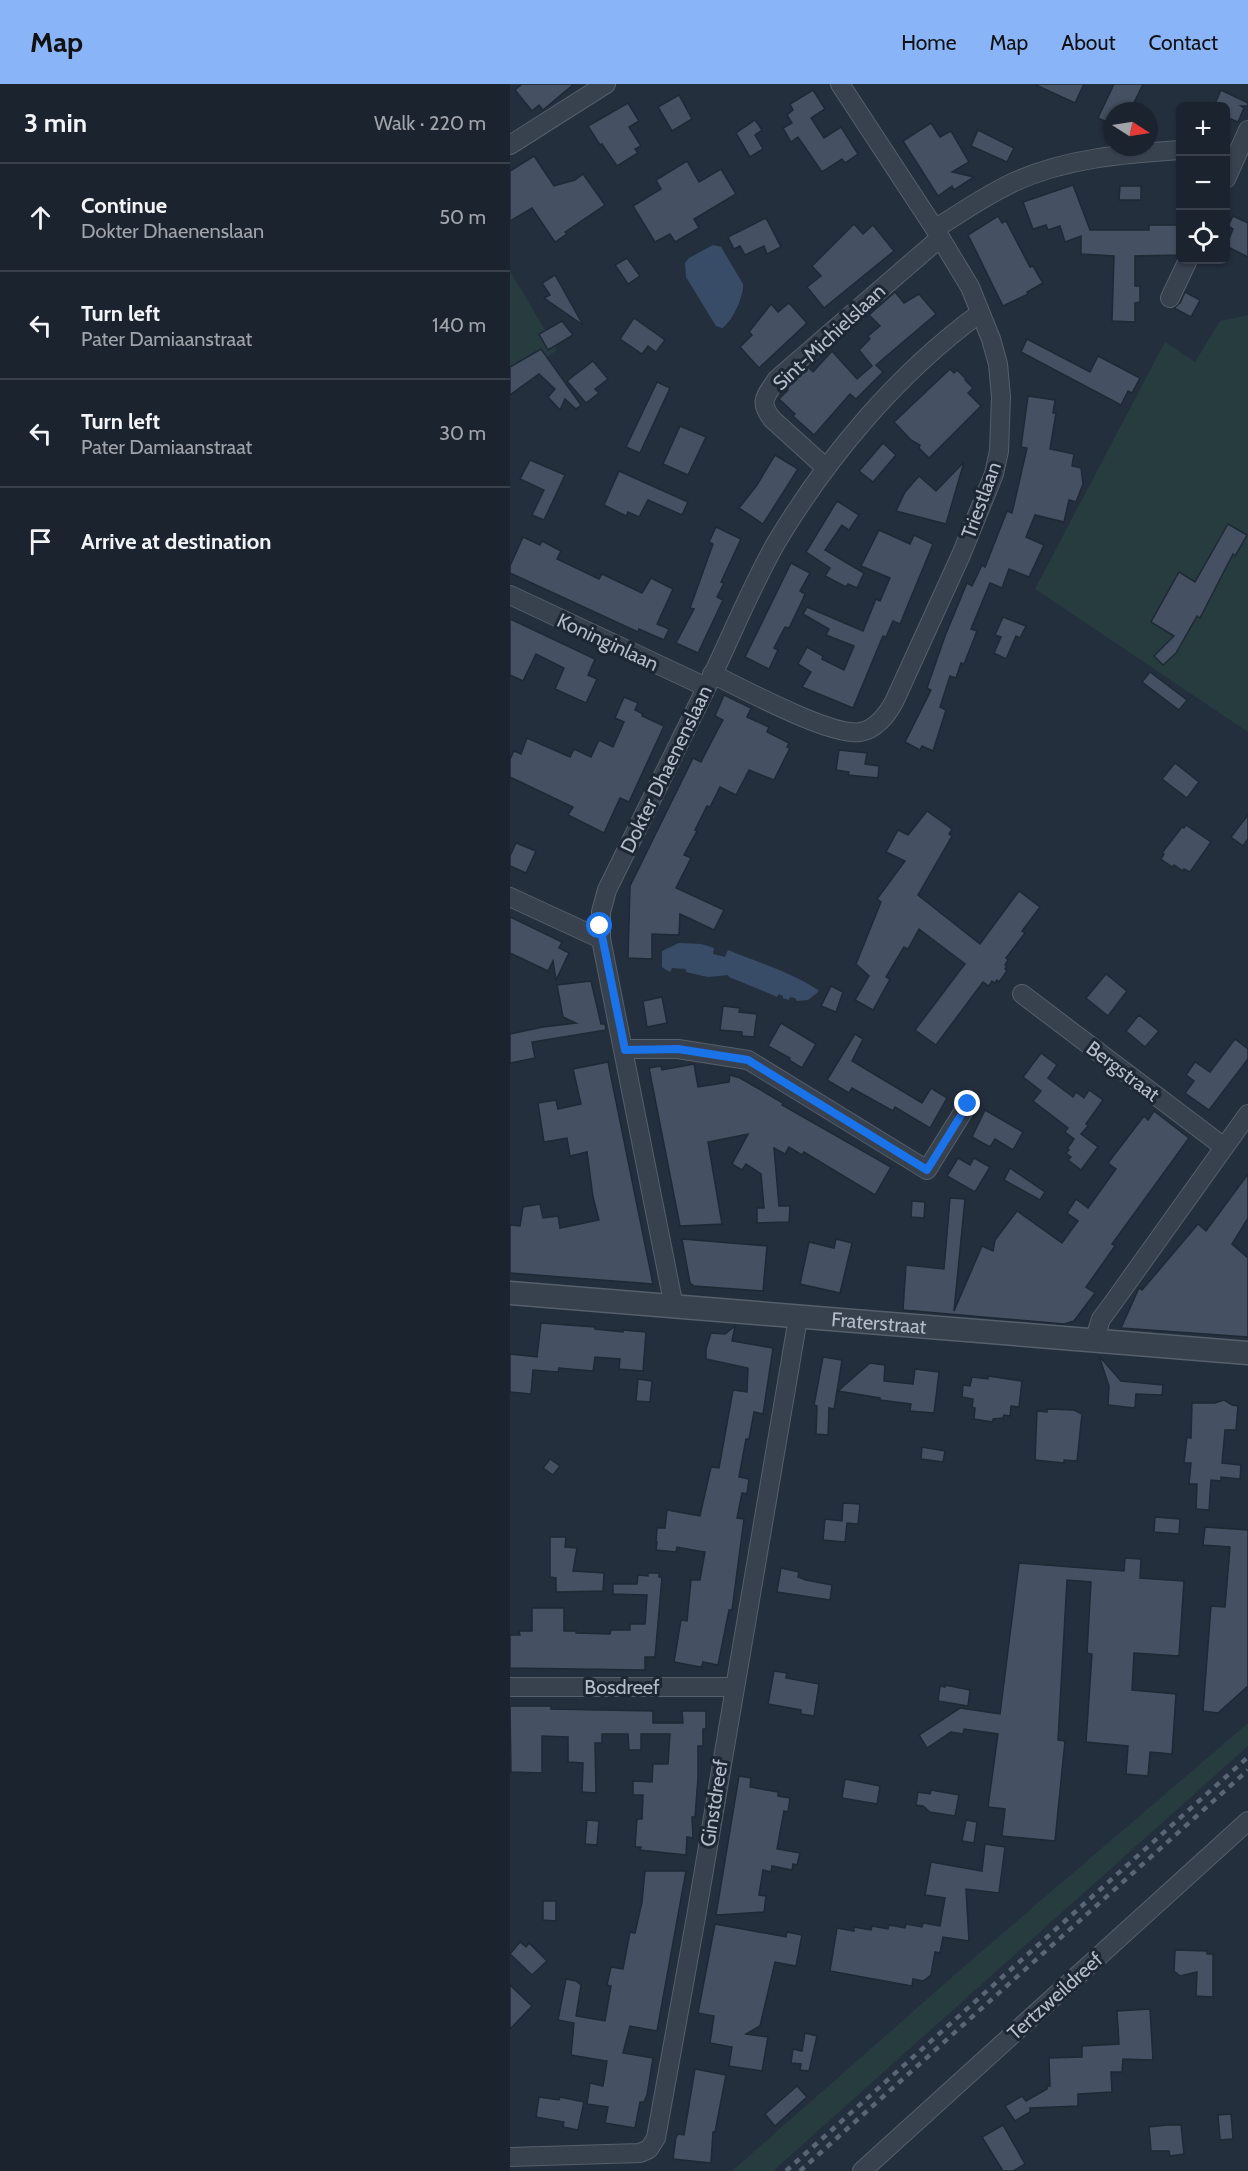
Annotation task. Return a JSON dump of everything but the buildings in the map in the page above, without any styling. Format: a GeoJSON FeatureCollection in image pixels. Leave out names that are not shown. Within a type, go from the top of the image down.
{"type":"FeatureCollection","features":[{"type":"Feature","properties":{"kind":"street"},"geometry":{"type":"LineString","coordinates":[[510,145],[606,84]]}},
{"type":"Feature","properties":{"kind":"street","name":"Triestlaan"},"geometry":{"type":"LineString","coordinates":[[709,680],[835,730],[862,732],[880,721],[888,713],[961,555],[994,474],[999,451],[1001,397],[998,364],[992,339],[970,287],[840,84]]}},
{"type":"Feature","properties":{"kind":"street"},"geometry":{"type":"LineString","coordinates":[[1230,165],[1238,140]]}},
{"type":"Feature","properties":{"kind":"street","name":"Sint-Michielslaan"},"geometry":{"type":"LineString","coordinates":[[826,468],[766,411],[764,398],[777,379],[937,234],[972,206],[1014,183],[1050,169],[1108,156],[1176,150]]}},
{"type":"Feature","properties":{"kind":"street"},"geometry":{"type":"LineString","coordinates":[[1170,298],[1186,264]]}},
{"type":"Feature","properties":{"kind":"street","name":"Dokter Dhaenenslaan"},"geometry":{"type":"LineString","coordinates":[[674,1307],[625,1050],[601,939],[601,912],[607,890],[776,543],[826,468],[895,389],[949,335],[980,313]]}},
{"type":"Feature","properties":{"kind":"street","name":"Koninginlaan"},"geometry":{"type":"LineString","coordinates":[[510,595],[709,680]]}},
{"type":"Feature","properties":{"kind":"street"},"geometry":{"type":"LineString","coordinates":[[510,897],[601,939]]}},
{"type":"Feature","properties":{"kind":"street","name":"Bergstraat"},"geometry":{"type":"LineString","coordinates":[[1022,994],[1224,1147]]}},
{"type":"Feature","properties":{"kind":"street"},"geometry":{"type":"LineString","coordinates":[[625,1050],[678,1049],[748,1060],[927,1170],[968,1104]]}},
{"type":"Feature","properties":{"kind":"street"},"geometry":{"type":"LineString","coordinates":[[1094,1341],[1095,1333],[1106,1313],[1248,1114]]}},
{"type":"Feature","properties":{"kind":"street","name":"Fraterstraat"},"geometry":{"type":"LineString","coordinates":[[510,1293],[1248,1353]]}},
{"type":"Feature","properties":{"kind":"street","name":"Ginstdreef"},"geometry":{"type":"LineString","coordinates":[[510,2157],[640,2153],[649,2150],[656,2138],[798,1318]]}},
{"type":"Feature","properties":{"kind":"street","name":"Bosdreef"},"geometry":{"type":"LineString","coordinates":[[510,1687],[734,1687]]}},
{"type":"Feature","properties":{"kind":"street","name":"Tertzweildreef"},"geometry":{"type":"LineString","coordinates":[[862,2171],[1248,1821]]}},
{"type":"Feature","properties":{"kind":"green space"},"geometry":{"type":"Polygon","coordinates":[[[510,271],[557,350],[510,382],[510,271]]]}},
{"type":"Feature","properties":{"kind":"green space"},"geometry":{"type":"Polygon","coordinates":[[[1248,315],[1248,732],[1035,589],[1165,342],[1195,362],[1220,321],[1248,315]]]}},
{"type":"Feature","properties":{"kind":"green space"},"geometry":{"type":"Polygon","coordinates":[[[1248,1723],[1248,1746],[773,2171],[732,2171],[968,1963],[1248,1723]]]}},
{"type":"Feature","properties":{"kind":"water"},"geometry":{"type":"Polygon","coordinates":[[[713,245],[721,247],[743,284],[737,308],[722,328],[716,326],[686,277],[685,263],[689,258],[713,245]]]}},
{"type":"Feature","properties":{"kind":"water"},"geometry":{"type":"Polygon","coordinates":[[[679,943],[701,944],[714,948],[713,954],[725,957],[728,950],[796,978],[818,992],[808,1000],[797,1001],[790,997],[789,1000],[728,975],[708,977],[686,972],[686,969],[672,968],[670,972],[662,967],[662,951],[679,943]]]}},
{"type":"Feature","properties":{"kind":"railway"},"geometry":{"type":"LineString","coordinates":[[786,2171],[1248,1757]]}},
{"type":"Feature","properties":{"kind":"railway"},"geometry":{"type":"LineString","coordinates":[[800,2171],[1248,1770]]}},
{"type":"Feature","properties":{"kind":"route"},"geometry":{"type":"LineString","coordinates":[[600,926],[625,1050],[678,1049],[748,1060],[927,1170],[968,1104]]}}]}
